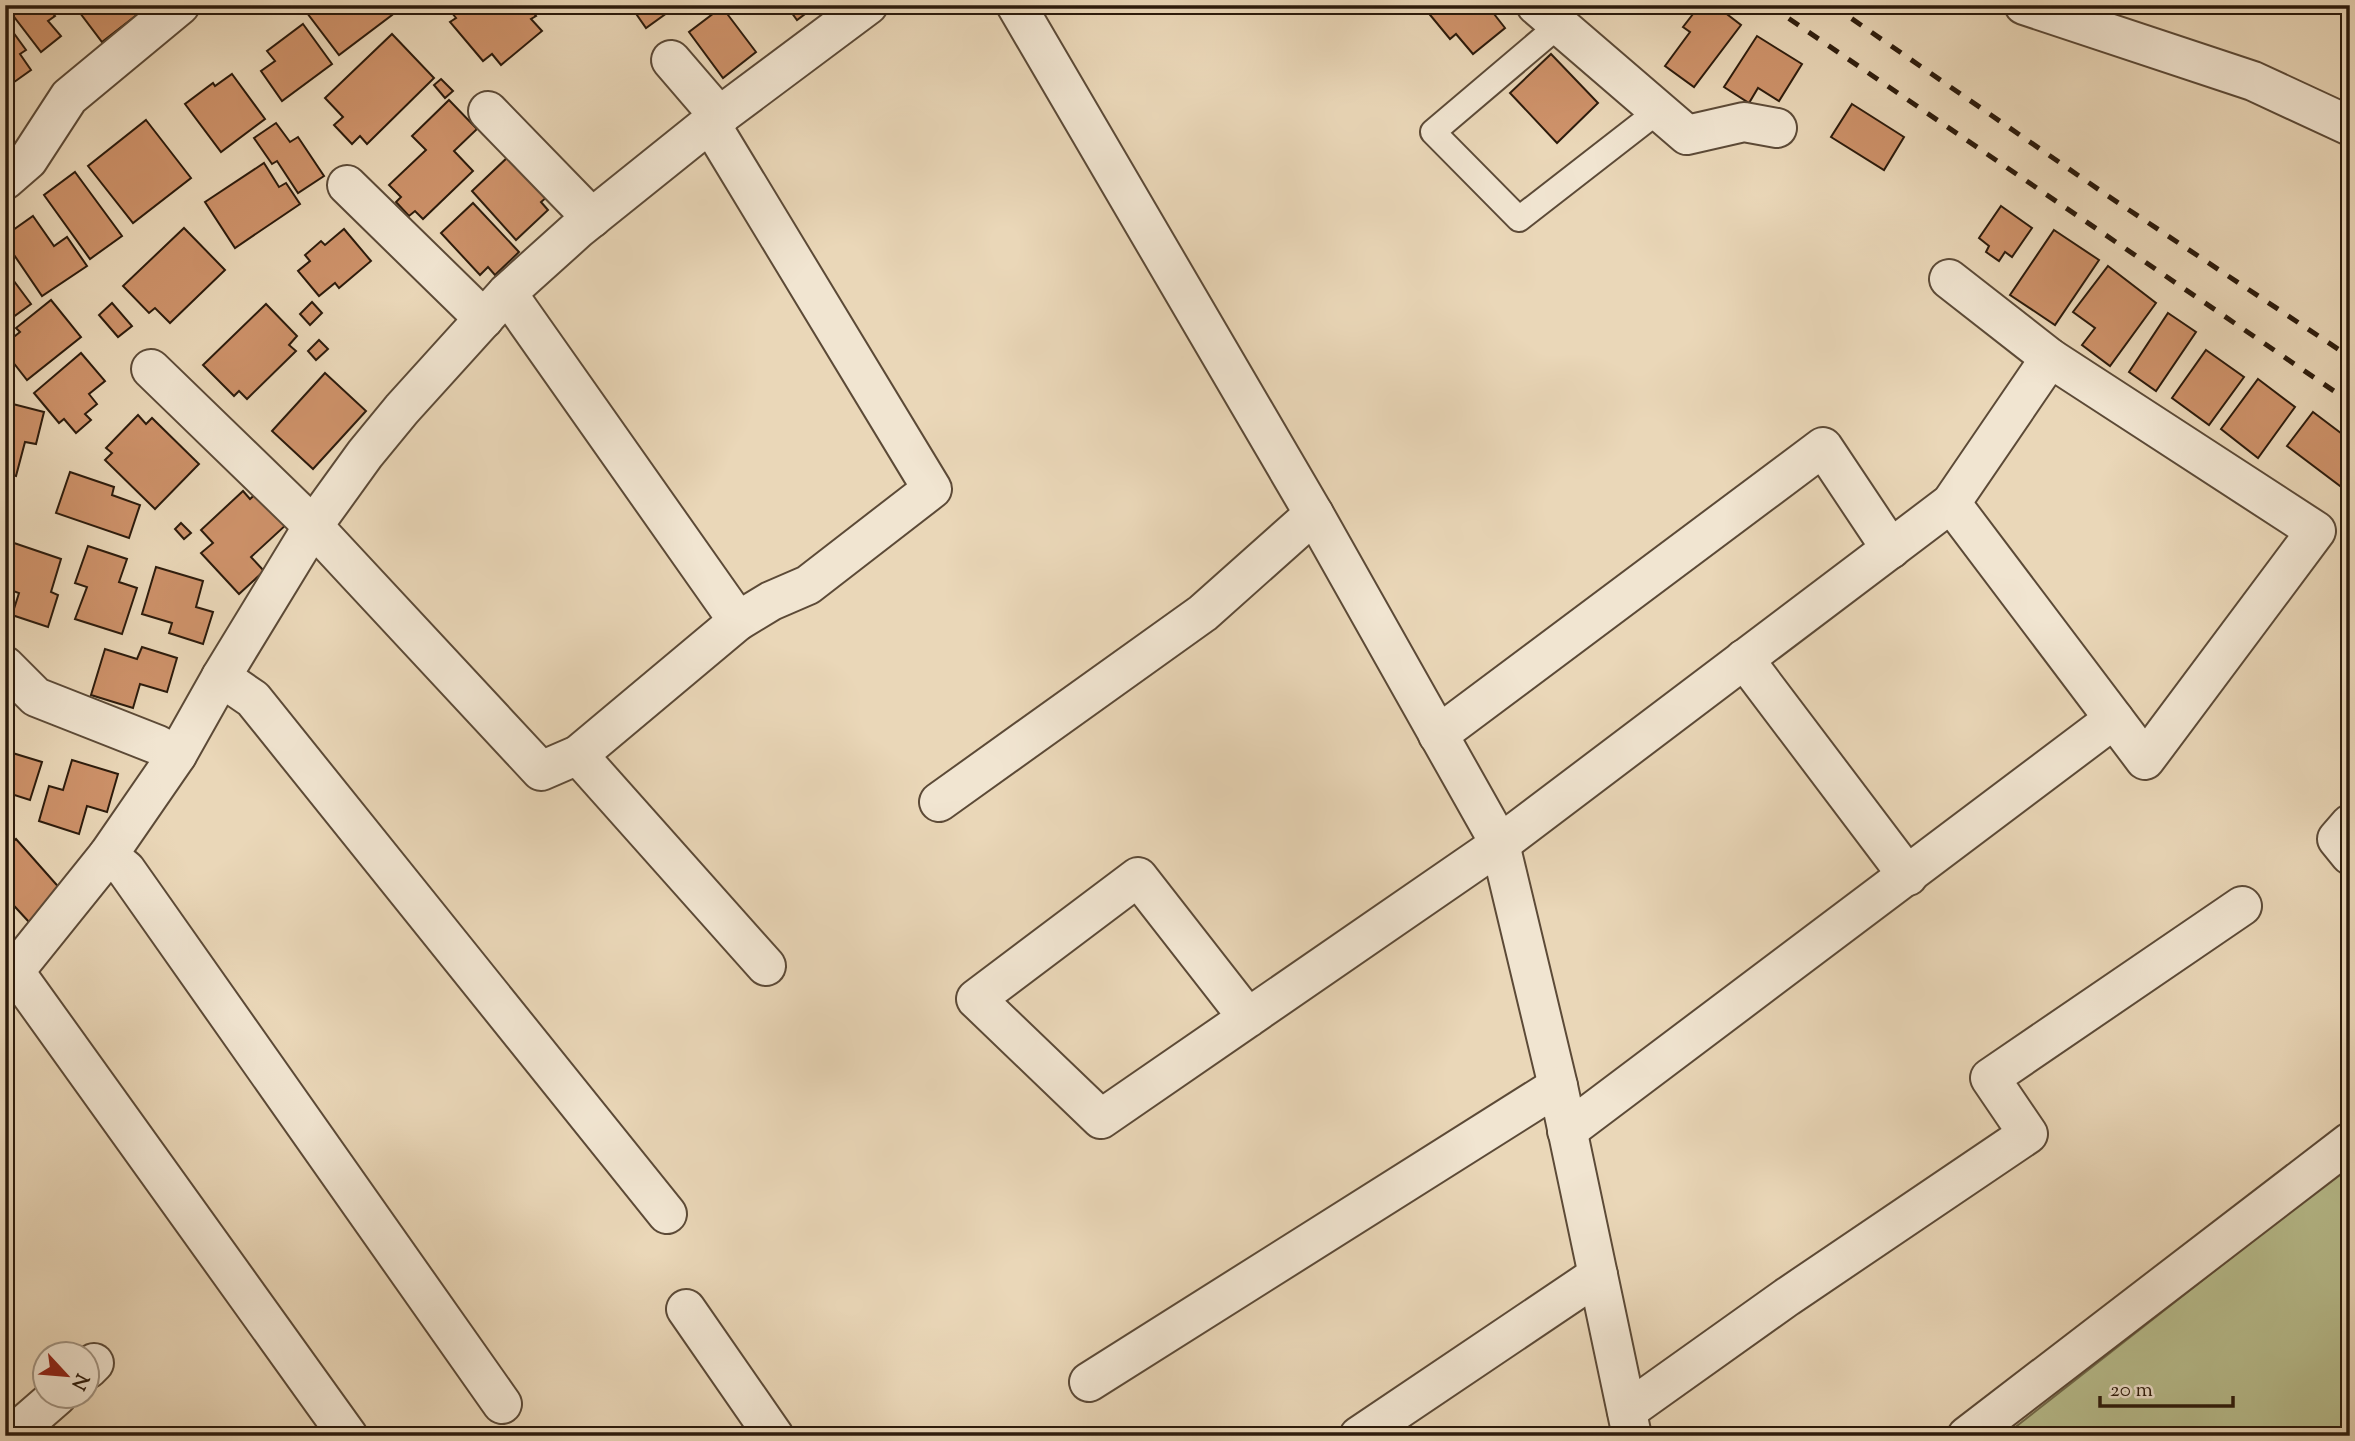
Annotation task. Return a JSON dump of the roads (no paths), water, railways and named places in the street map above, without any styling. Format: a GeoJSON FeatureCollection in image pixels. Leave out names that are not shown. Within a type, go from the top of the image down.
{"type":"FeatureCollection","features":[{"type":"Feature","properties":{"kind":"street"},"geometry":{"type":"LineString","coordinates":[[5,180],[28,160],[68,97],[180,5]]}},
{"type":"Feature","properties":{"kind":"street"},"geometry":{"type":"LineString","coordinates":[[348,1436],[8,980],[108,855],[177,755],[313,526],[365,454],[402,409],[496,306],[592,218],[715,120],[868,5]]}},
{"type":"Feature","properties":{"kind":"street"},"geometry":{"type":"LineString","coordinates":[[1016,5],[1314,514],[1500,844],[1558,1086],[1629,1423],[1798,1289],[2028,1134],[1990,1078],[2242,906]]}},
{"type":"Feature","properties":{"kind":"street"},"geometry":{"type":"LineString","coordinates":[[2024,5],[2253,81],[2350,127]]}},
{"type":"Feature","properties":{"kind":"street"},"geometry":{"type":"LineString","coordinates":[[1548,15],[1687,135],[1744,122],[1777,128]]}},
{"type":"Feature","properties":{"kind":"street"},"geometry":{"type":"LineString","coordinates":[[151,369],[313,526],[541,771],[578,755],[738,621],[771,601],[808,584],[932,489],[715,120],[671,60]]}},
{"type":"Feature","properties":{"kind":"street"},"geometry":{"type":"LineString","coordinates":[[488,111],[592,218]]}},
{"type":"Feature","properties":{"kind":"street"},"geometry":{"type":"LineString","coordinates":[[348,185],[496,306],[738,621]]}},
{"type":"Feature","properties":{"kind":"street"},"geometry":{"type":"LineString","coordinates":[[1949,279],[2050,358],[2316,531],[2145,760],[1951,503]]}},
{"type":"Feature","properties":{"kind":"street"},"geometry":{"type":"LineString","coordinates":[[1248,1018],[1138,877],[976,999],[1101,1119],[1248,1018],[1500,844],[1951,503],[2050,358]]}},
{"type":"Feature","properties":{"kind":"street"},"geometry":{"type":"LineString","coordinates":[[1438,735],[1823,447],[1891,549]]}},
{"type":"Feature","properties":{"kind":"street"},"geometry":{"type":"LineString","coordinates":[[939,802],[1203,613],[1314,514]]}},
{"type":"Feature","properties":{"kind":"street"},"geometry":{"type":"LineString","coordinates":[[1744,659],[1908,876]]}},
{"type":"Feature","properties":{"kind":"street"},"geometry":{"type":"LineString","coordinates":[[5,666],[36,697],[159,745],[177,755]]}},
{"type":"Feature","properties":{"kind":"street"},"geometry":{"type":"LineString","coordinates":[[221,677],[253,699],[667,1214]]}},
{"type":"Feature","properties":{"kind":"street"},"geometry":{"type":"LineString","coordinates":[[1567,1131],[2114,719]]}},
{"type":"Feature","properties":{"kind":"street"},"geometry":{"type":"LineString","coordinates":[[578,755],[766,967]]}},
{"type":"Feature","properties":{"kind":"street"},"geometry":{"type":"LineString","coordinates":[[2350,824],[2337,839],[2350,855]]}},
{"type":"Feature","properties":{"kind":"street"},"geometry":{"type":"LineString","coordinates":[[108,855],[126,870],[502,1404]]}},
{"type":"Feature","properties":{"kind":"street"},"geometry":{"type":"LineString","coordinates":[[1088,1382],[1558,1086]]}},
{"type":"Feature","properties":{"kind":"street"},"geometry":{"type":"LineString","coordinates":[[1967,1436],[2350,1142]]}},
{"type":"Feature","properties":{"kind":"street"},"geometry":{"type":"LineString","coordinates":[[1359,1436],[1598,1275]]}},
{"type":"Feature","properties":{"kind":"street"},"geometry":{"type":"LineString","coordinates":[[686,1309],[774,1436]]}},
{"type":"Feature","properties":{"kind":"street"},"geometry":{"type":"LineString","coordinates":[[11,1436],[40,1410]]}},
{"type":"Feature","properties":{"kind":"lane"},"geometry":{"type":"LineString","coordinates":[[1548,15],[1433,132],[1519,219],[1658,111]]}},
{"type":"Feature","properties":{"kind":"railway"},"geometry":{"type":"LineString","coordinates":[[1769,5],[2350,402]]}},
{"type":"Feature","properties":{"kind":"railway"},"geometry":{"type":"LineString","coordinates":[[1832,5],[2108,196],[2350,357]]}}]}
